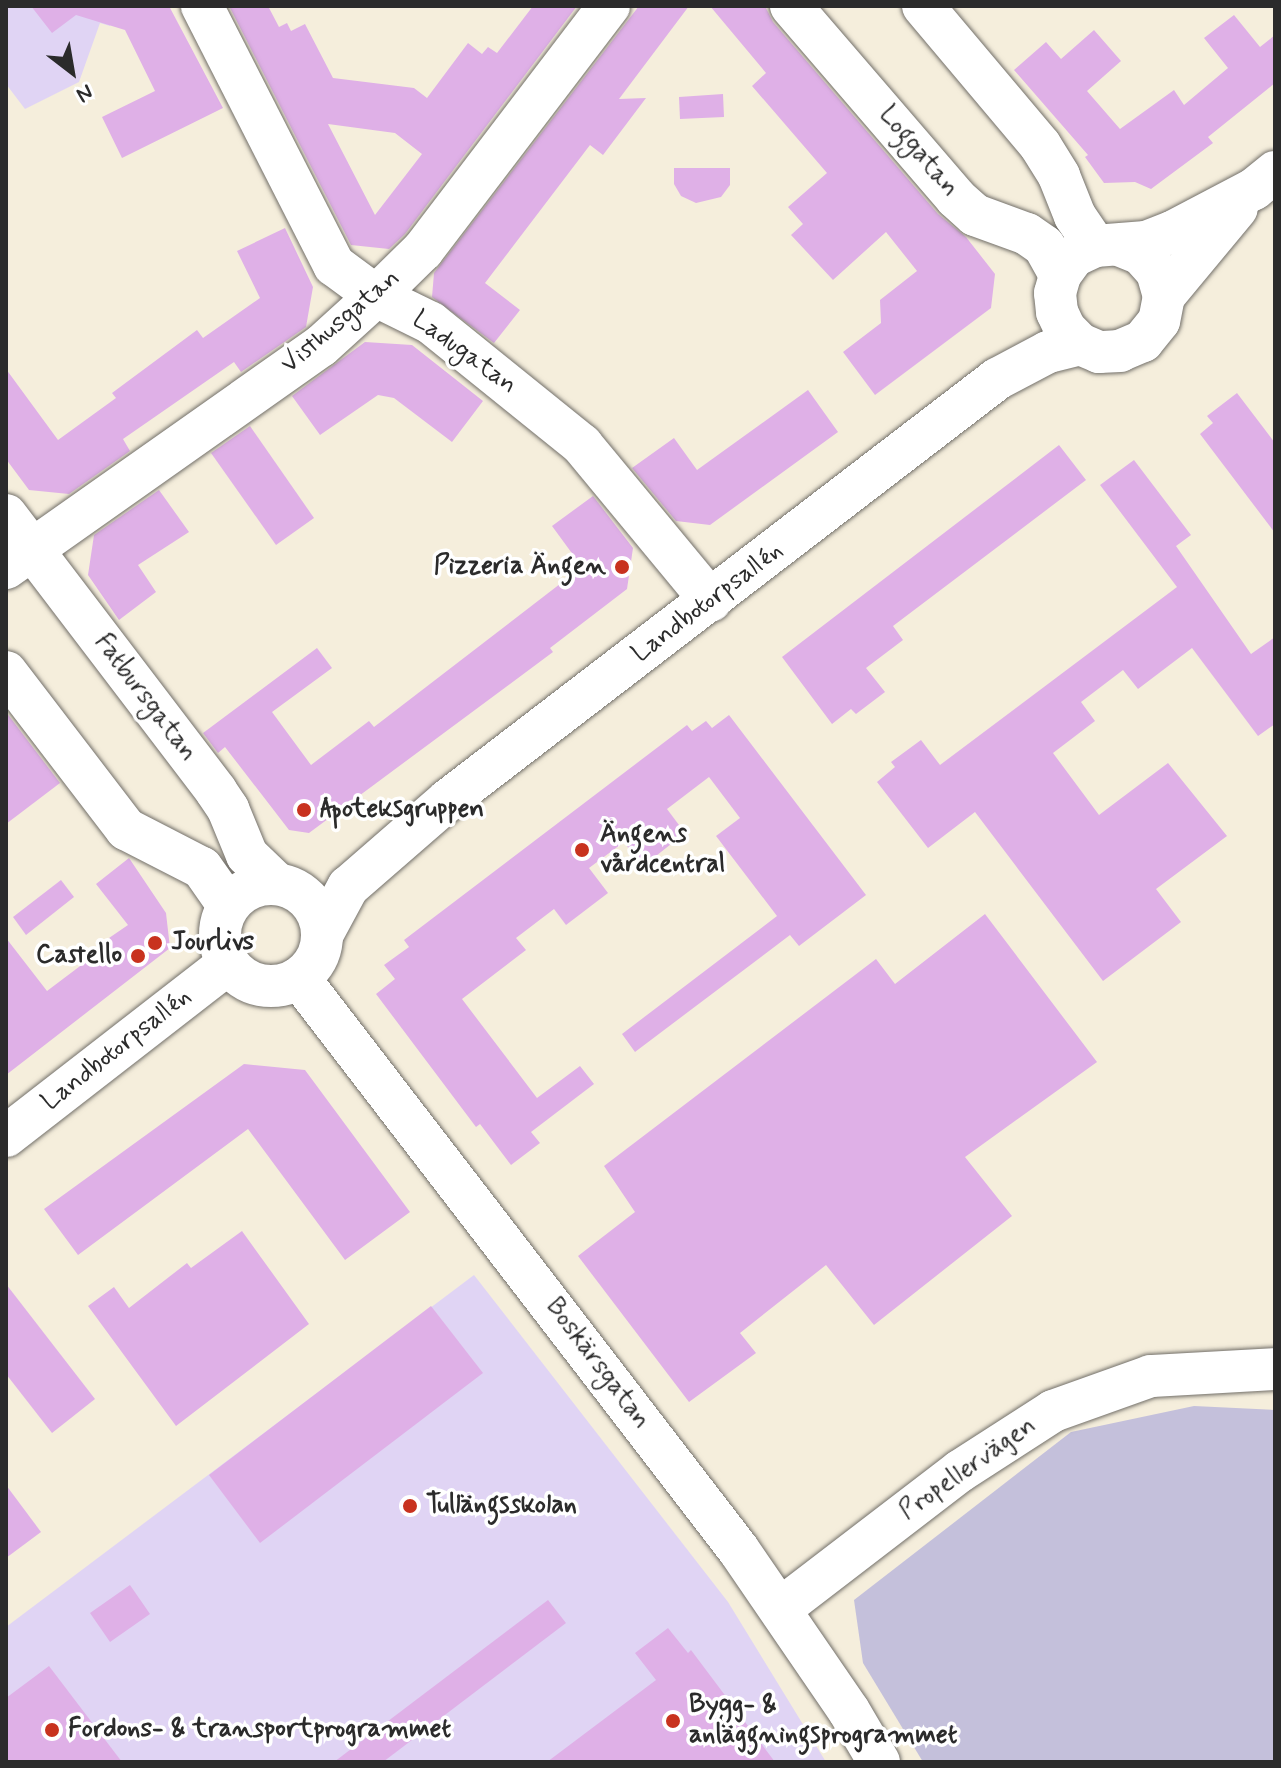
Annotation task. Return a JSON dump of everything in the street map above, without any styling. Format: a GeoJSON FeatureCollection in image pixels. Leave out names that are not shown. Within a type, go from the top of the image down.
{"type":"FeatureCollection","features":[{"type":"Feature","properties":{"kind":"street","name":"Ladugatan"},"geometry":{"type":"LineString","coordinates":[[202,6],[334,265],[376,296],[431,323],[582,445],[711,601]]}},
{"type":"Feature","properties":{"kind":"street","name":"Visthusgatan"},"geometry":{"type":"LineString","coordinates":[[19,559],[321,346],[376,296],[423,250],[609,6]]}},
{"type":"Feature","properties":{"kind":"street","name":"Loggatan"},"geometry":{"type":"LineString","coordinates":[[791,6],[956,198],[975,215],[1027,234],[1044,246],[1058,284]]}},
{"type":"Feature","properties":{"kind":"street"},"geometry":{"type":"LineString","coordinates":[[923,6],[1040,145],[1059,176],[1075,216],[1107,245],[1141,254],[1157,272],[1164,296],[1159,321],[1143,341],[1120,351],[1099,352],[1080,344],[1065,329],[1057,312],[1058,284],[1074,256],[1107,245],[1146,242],[1172,232],[1264,180]]}},
{"type":"Feature","properties":{"kind":"street"},"geometry":{"type":"LineString","coordinates":[[1164,296],[1264,180]]}},
{"type":"Feature","properties":{"kind":"street","name":"Landbotorpsallén"},"geometry":{"type":"LineString","coordinates":[[997,379],[1058,284]]}},
{"type":"Feature","properties":{"kind":"street","name":"Landbotorpsallén"},"geometry":{"type":"LineString","coordinates":[[322,935],[348,887],[418,824],[997,379],[1048,352],[1080,344]]}},
{"type":"Feature","properties":{"kind":"street","name":"Fatbursgatan"},"geometry":{"type":"LineString","coordinates":[[6,515],[19,559],[216,791],[228,809],[247,855],[283,885]]}},
{"type":"Feature","properties":{"kind":"street"},"geometry":{"type":"LineString","coordinates":[[6,672],[126,829],[202,868],[228,905]]}},
{"type":"Feature","properties":{"kind":"street","name":"Landbotorpsallén"},"geometry":{"type":"LineString","coordinates":[[283,885],[418,824]]}},
{"type":"Feature","properties":{"kind":"street"},"geometry":{"type":"LineString","coordinates":[[283,885],[314,906],[322,935],[320,952],[299,978],[281,986],[260,986],[242,978],[228,964],[220,945],[220,924],[228,905],[252,887],[283,885]]}},
{"type":"Feature","properties":{"kind":"street","name":"Landbotorpsallén"},"geometry":{"type":"LineString","coordinates":[[6,1136],[228,964]]}},
{"type":"Feature","properties":{"kind":"street","name":"Boskärsgatan"},"geometry":{"type":"LineString","coordinates":[[299,978],[494,1228],[780,1609],[879,1762]]}},
{"type":"Feature","properties":{"kind":"street","name":"Propellervägen"},"geometry":{"type":"LineString","coordinates":[[780,1609],[1008,1436],[1053,1411],[1151,1376],[1275,1369]]}},
{"type":"Feature","properties":{"kind":"shaded area"},"geometry":{"type":"Polygon","coordinates":[[[6,6],[125,6],[114,16],[110,26],[100,23],[79,82],[25,109],[6,84],[6,6]]]}},
{"type":"Feature","properties":{"kind":"shaded area","name":"Tullängsskolan"},"geometry":{"type":"Polygon","coordinates":[[[474,1275],[728,1602],[826,1762],[6,1762],[6,1627],[474,1275]]]}},
{"type":"Feature","properties":{"kind":"shaded area"},"geometry":{"type":"Polygon","coordinates":[[[1194,1406],[1275,1410],[1275,1762],[923,1762],[863,1663],[854,1600],[1071,1432],[1194,1406]]]}},
{"type":"Feature","properties":{"kind":"building"},"geometry":{"type":"Polygon","coordinates":[[[31,6],[169,6],[223,108],[122,158],[102,117],[155,91],[125,30],[76,15],[52,33],[31,6]]]}},
{"type":"Feature","properties":{"kind":"building"},"geometry":{"type":"Polygon","coordinates":[[[229,6],[268,6],[279,27],[287,23],[291,31],[305,24],[333,78],[414,88],[427,98],[468,43],[482,54],[488,47],[497,53],[533,6],[577,6],[405,234],[389,249],[351,245],[229,6]],[[328,124],[375,215],[422,154],[395,133],[328,124]]]}},
{"type":"Feature","properties":{"kind":"building"},"geometry":{"type":"Polygon","coordinates":[[[639,6],[689,6],[619,99],[646,98],[603,155],[590,145],[485,283],[520,310],[494,343],[432,297],[434,273],[639,6]]]}},
{"type":"Feature","properties":{"kind":"building"},"geometry":{"type":"Polygon","coordinates":[[[710,6],[765,6],[773,22],[938,214],[966,237],[995,274],[991,308],[875,395],[843,352],[881,323],[880,300],[917,271],[886,232],[833,280],[791,235],[803,224],[788,207],[827,173],[752,86],[766,73],[710,6]]]}},
{"type":"Feature","properties":{"kind":"building"},"geometry":{"type":"Polygon","coordinates":[[[1234,15],[1260,47],[1275,35],[1275,83],[1208,137],[1213,143],[1151,189],[1135,182],[1104,183],[1085,157],[1088,155],[1014,70],[1046,42],[1061,59],[1094,30],[1121,61],[1087,91],[1120,129],[1174,90],[1184,105],[1228,68],[1204,38],[1234,15]]]}},
{"type":"Feature","properties":{"kind":"building"},"geometry":{"type":"Polygon","coordinates":[[[723,94],[724,117],[680,119],[679,97],[723,94]]]}},
{"type":"Feature","properties":{"kind":"building"},"geometry":{"type":"Polygon","coordinates":[[[674,168],[730,168],[730,185],[721,197],[696,203],[681,196],[674,184],[674,168]]]}},
{"type":"Feature","properties":{"kind":"building"},"geometry":{"type":"Polygon","coordinates":[[[285,228],[313,287],[306,327],[241,372],[234,362],[123,439],[130,451],[69,494],[29,490],[6,459],[6,369],[58,440],[116,398],[112,393],[197,330],[203,338],[260,298],[237,251],[285,228]]]}},
{"type":"Feature","properties":{"kind":"building"},"geometry":{"type":"Polygon","coordinates":[[[365,342],[412,345],[483,401],[452,442],[394,398],[378,395],[320,435],[292,396],[365,342]]]}},
{"type":"Feature","properties":{"kind":"building"},"geometry":{"type":"Polygon","coordinates":[[[808,390],[838,432],[710,525],[676,521],[632,468],[674,438],[697,470],[808,390]]]}},
{"type":"Feature","properties":{"kind":"building"},"geometry":{"type":"Polygon","coordinates":[[[1237,393],[1275,443],[1275,533],[1200,434],[1213,423],[1207,416],[1237,393]]]}},
{"type":"Feature","properties":{"kind":"building"},"geometry":{"type":"Polygon","coordinates":[[[250,426],[314,518],[276,545],[211,453],[250,426]]]}},
{"type":"Feature","properties":{"kind":"building"},"geometry":{"type":"Polygon","coordinates":[[[1059,445],[1086,480],[893,626],[903,640],[866,668],[885,692],[856,714],[851,709],[832,724],[782,657],[1059,445]]]}},
{"type":"Feature","properties":{"kind":"building"},"geometry":{"type":"Polygon","coordinates":[[[1134,460],[1191,535],[1176,546],[1251,654],[1275,637],[1275,724],[1258,736],[1192,648],[1138,689],[1123,670],[1081,702],[1095,721],[1053,753],[1099,815],[1168,763],[1227,836],[1156,889],[1181,922],[1103,981],[975,812],[928,848],[877,782],[895,767],[891,762],[921,740],[940,765],[1177,587],[1100,485],[1134,460]]]}},
{"type":"Feature","properties":{"kind":"building"},"geometry":{"type":"Polygon","coordinates":[[[159,490],[189,532],[138,565],[156,592],[119,620],[88,575],[94,535],[159,490]]]}},
{"type":"Feature","properties":{"kind":"building"},"geometry":{"type":"Polygon","coordinates":[[[593,496],[633,548],[627,589],[550,648],[553,652],[309,833],[289,830],[225,747],[218,753],[203,733],[317,648],[332,668],[272,712],[311,765],[369,721],[374,727],[582,567],[552,526],[593,496]]]}},
{"type":"Feature","properties":{"kind":"building"},"geometry":{"type":"Polygon","coordinates":[[[6,712],[60,783],[6,824],[6,712]]]}},
{"type":"Feature","properties":{"kind":"building"},"geometry":{"type":"Polygon","coordinates":[[[729,715],[866,895],[799,946],[790,935],[635,1052],[622,1034],[777,916],[716,836],[740,818],[709,777],[667,809],[685,833],[642,867],[624,842],[589,868],[608,893],[566,925],[554,909],[516,938],[526,950],[462,999],[537,1098],[580,1066],[594,1084],[531,1132],[540,1143],[511,1165],[480,1124],[476,1127],[376,994],[395,979],[384,965],[409,947],[404,940],[687,725],[692,731],[706,721],[712,728],[729,715]]]}},
{"type":"Feature","properties":{"kind":"building"},"geometry":{"type":"Polygon","coordinates":[[[129,858],[166,913],[170,948],[6,1075],[6,938],[47,991],[112,942],[109,938],[128,925],[96,884],[129,858]]]}},
{"type":"Feature","properties":{"kind":"building"},"geometry":{"type":"Polygon","coordinates":[[[61,880],[74,897],[26,935],[13,917],[61,880]]]}},
{"type":"Feature","properties":{"kind":"building"},"geometry":{"type":"Polygon","coordinates":[[[985,914],[1097,1062],[965,1157],[1012,1216],[874,1325],[826,1265],[740,1333],[756,1353],[689,1402],[578,1256],[635,1212],[604,1166],[876,959],[895,984],[985,914]]]}},
{"type":"Feature","properties":{"kind":"building"},"geometry":{"type":"Polygon","coordinates":[[[244,1064],[305,1070],[410,1212],[345,1260],[248,1129],[78,1255],[44,1209],[244,1064]]]}},
{"type":"Feature","properties":{"kind":"building"},"geometry":{"type":"Polygon","coordinates":[[[242,1231],[309,1324],[176,1426],[88,1306],[114,1287],[129,1308],[187,1263],[191,1268],[242,1231]]]}},
{"type":"Feature","properties":{"kind":"building"},"geometry":{"type":"Polygon","coordinates":[[[6,1284],[95,1399],[52,1433],[6,1374],[6,1284]]]}},
{"type":"Feature","properties":{"kind":"building"},"geometry":{"type":"Polygon","coordinates":[[[431,1306],[483,1373],[260,1543],[209,1475],[431,1306]]]}},
{"type":"Feature","properties":{"kind":"building"},"geometry":{"type":"Polygon","coordinates":[[[6,1485],[41,1532],[6,1558],[6,1485]]]}},
{"type":"Feature","properties":{"kind":"building"},"geometry":{"type":"Polygon","coordinates":[[[130,1585],[150,1614],[110,1642],[90,1613],[130,1585]]]}},
{"type":"Feature","properties":{"kind":"building"},"geometry":{"type":"Polygon","coordinates":[[[548,1600],[566,1623],[383,1762],[334,1762],[548,1600]]]}},
{"type":"Feature","properties":{"kind":"building","name":"Bygg- & anläggningsprogrammet"},"geometry":{"type":"Polygon","coordinates":[[[668,1628],[688,1653],[691,1650],[775,1762],[547,1762],[656,1680],[635,1653],[668,1628]]]}},
{"type":"Feature","properties":{"kind":"building","name":"Fordons- & transportprogrammet"},"geometry":{"type":"Polygon","coordinates":[[[49,1666],[122,1762],[6,1762],[6,1698],[49,1666]]]}},
{"type":"Feature","properties":{"kind":"place","name":"Pizzeria Ängen"},"geometry":{"type":"Point","coordinates":[622,567]}},
{"type":"Feature","properties":{"kind":"place","name":"Apoteksgruppen"},"geometry":{"type":"Point","coordinates":[304,810]}},
{"type":"Feature","properties":{"kind":"place","name":"Ängens vårdcentral"},"geometry":{"type":"Point","coordinates":[582,850]}},
{"type":"Feature","properties":{"kind":"place","name":"Jourlivs"},"geometry":{"type":"Point","coordinates":[155,943]}},
{"type":"Feature","properties":{"kind":"place","name":"Castello"},"geometry":{"type":"Point","coordinates":[138,956]}},
{"type":"Feature","properties":{"kind":"place","name":"Tullängsskolan"},"geometry":{"type":"Point","coordinates":[410,1506]}},
{"type":"Feature","properties":{"kind":"place","name":"Bygg- & anläggningsprogrammet"},"geometry":{"type":"Point","coordinates":[673,1721]}},
{"type":"Feature","properties":{"kind":"place","name":"Fordons- & transportprogrammet"},"geometry":{"type":"Point","coordinates":[52,1730]}}]}
